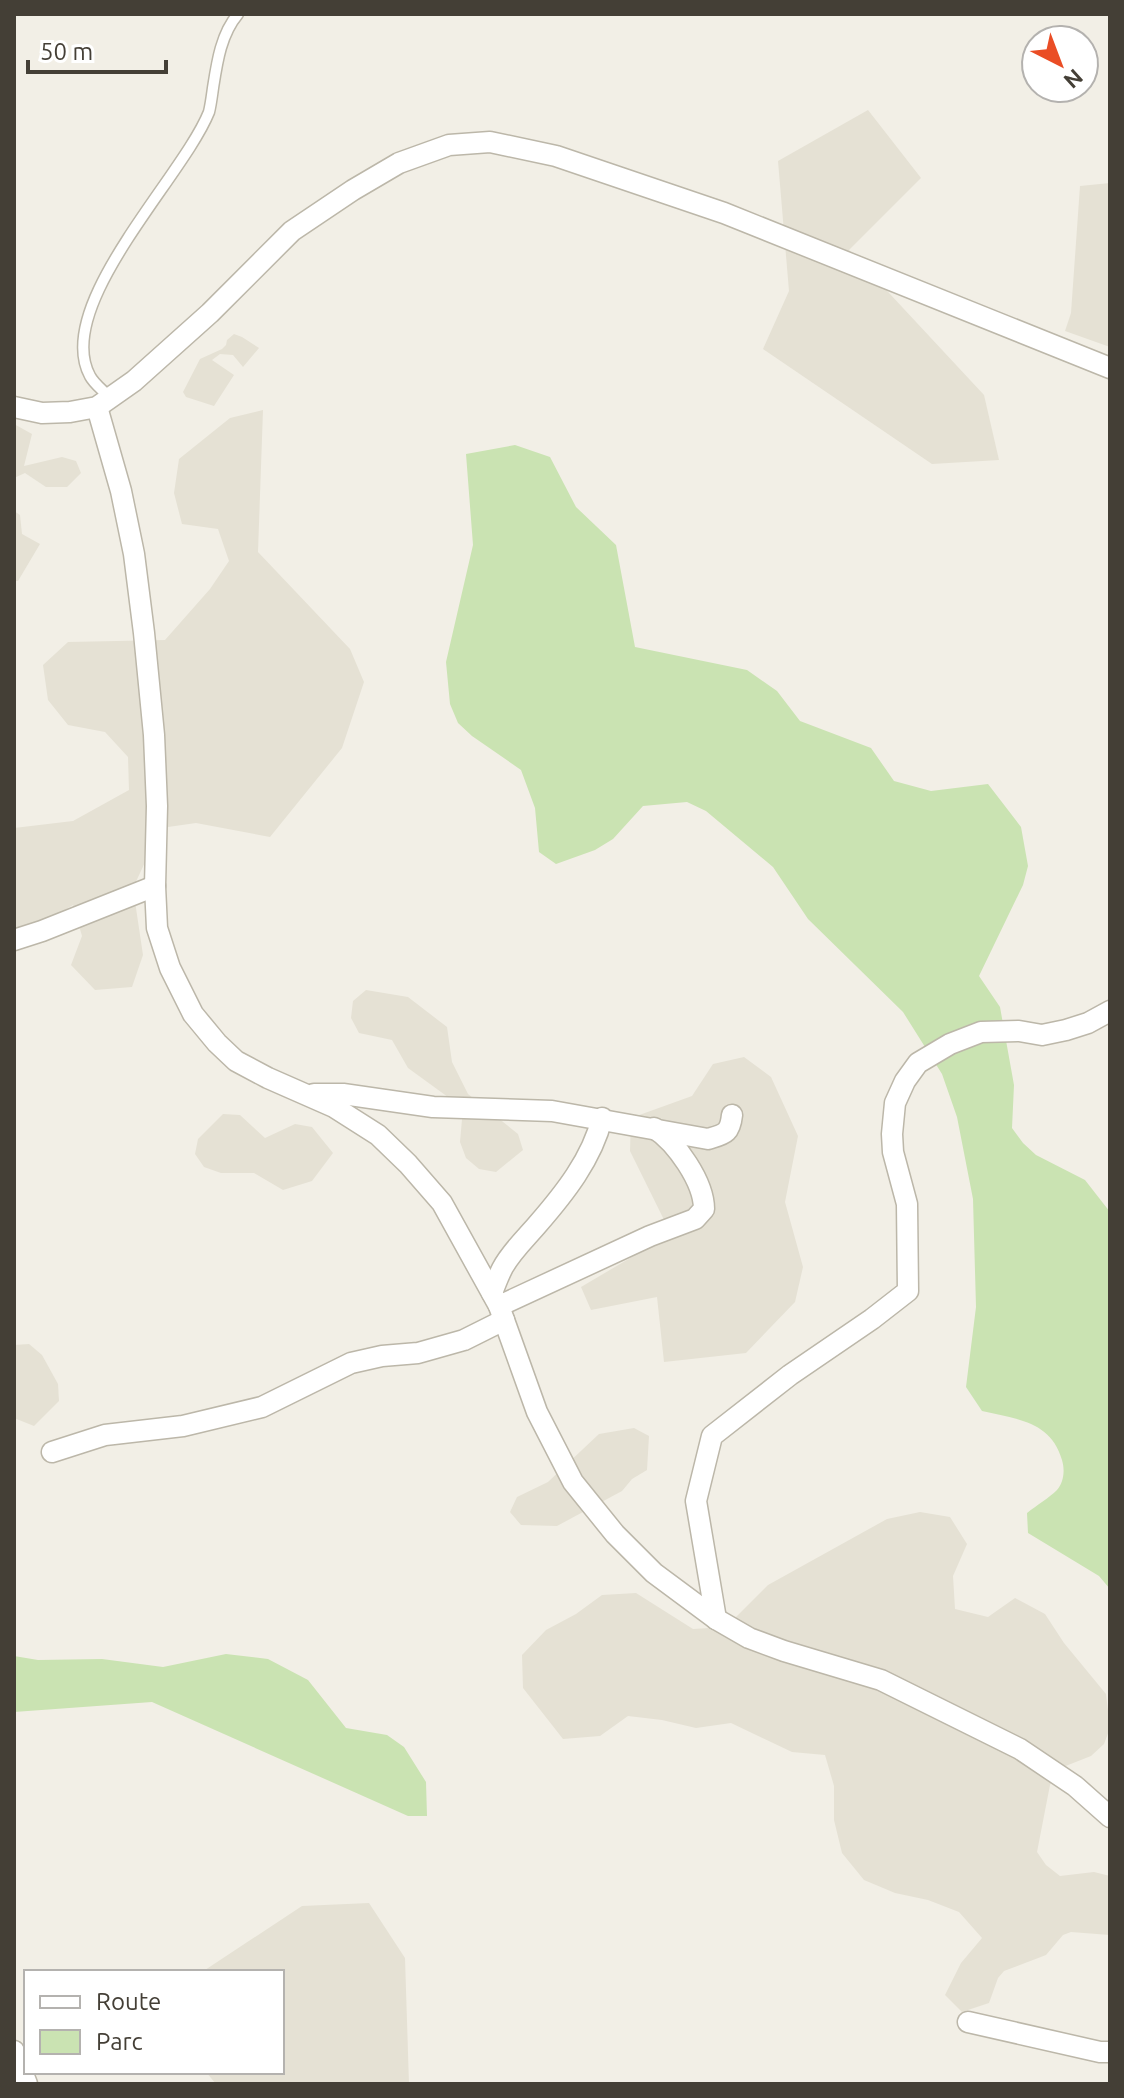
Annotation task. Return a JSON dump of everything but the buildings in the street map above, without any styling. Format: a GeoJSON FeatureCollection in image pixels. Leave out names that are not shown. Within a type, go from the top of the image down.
{"type":"FeatureCollection","features":[{"type":"Feature","properties":{"kind":"street"},"geometry":{"type":"LineString","coordinates":[[14,407],[42,413],[70,412],[104,402],[134,381],[210,313],[292,231],[399,163],[449,145],[490,142],[556,156],[724,213],[1110,368]]}},
{"type":"Feature","properties":{"kind":"street"},"geometry":{"type":"LineString","coordinates":[[104,402],[134,554],[144,633],[155,749],[157,928],[170,968],[193,1014],[236,1061],[334,1107],[378,1135],[442,1203],[498,1306],[537,1412],[573,1482],[615,1534],[654,1573],[716,1619],[749,1638],[881,1680],[1020,1749],[1075,1786],[1110,1817]]}},
{"type":"Feature","properties":{"kind":"street"},"geometry":{"type":"LineString","coordinates":[[14,940],[155,886]]}},
{"type":"Feature","properties":{"kind":"street"},"geometry":{"type":"LineString","coordinates":[[716,1619],[696,1501],[712,1436],[790,1375],[908,1291],[907,1204],[893,1152],[892,1134],[895,1103],[905,1081],[918,1063],[950,1044],[981,1032],[1019,1031],[1042,1035],[1088,1023],[1110,1011]]}},
{"type":"Feature","properties":{"kind":"street"},"geometry":{"type":"LineString","coordinates":[[306,1093],[343,1094],[433,1107],[552,1111],[708,1139],[723,1135],[731,1127],[732,1115]]}},
{"type":"Feature","properties":{"kind":"street"},"geometry":{"type":"LineString","coordinates":[[498,1306],[502,1269],[578,1171],[594,1145],[602,1118]]}},
{"type":"Feature","properties":{"kind":"street"},"geometry":{"type":"LineString","coordinates":[[52,1452],[105,1435],[183,1426],[262,1407],[351,1363],[418,1353],[464,1340],[498,1306],[650,1236],[695,1219],[704,1209],[704,1198],[689,1168],[666,1136],[654,1128]]}},
{"type":"Feature","properties":{"kind":"street"},"geometry":{"type":"LineString","coordinates":[[968,2022],[1110,2052]]}},
{"type":"Feature","properties":{"kind":"street"},"geometry":{"type":"LineString","coordinates":[[14,2051],[27,2084]]}},
{"type":"Feature","properties":{"kind":"lane"},"geometry":{"type":"LineString","coordinates":[[104,402],[84,361],[82,340],[92,304],[110,266],[186,154],[209,110],[217,62],[229,24],[238,14]]}},
{"type":"Feature","properties":{"kind":"shaded area"},"geometry":{"type":"Polygon","coordinates":[[[868,110],[921,178],[849,250],[984,395],[999,460],[932,464],[763,349],[789,291],[778,161],[868,110]]]}},
{"type":"Feature","properties":{"kind":"shaded area"},"geometry":{"type":"Polygon","coordinates":[[[1110,183],[1110,347],[1065,331],[1071,313],[1080,186],[1110,183]]]}},
{"type":"Feature","properties":{"kind":"shaded area"},"geometry":{"type":"Polygon","coordinates":[[[234,334],[259,348],[243,367],[233,355],[220,354],[212,360],[234,375],[214,406],[186,397],[183,392],[200,359],[222,349],[234,334]]]}},
{"type":"Feature","properties":{"kind":"shaded area"},"geometry":{"type":"Polygon","coordinates":[[[263,410],[258,552],[350,649],[364,682],[342,748],[270,837],[196,823],[161,828],[133,888],[143,955],[132,987],[95,990],[71,965],[82,936],[73,905],[14,940],[14,828],[73,821],[129,790],[128,757],[105,732],[68,725],[48,700],[43,665],[68,642],[165,640],[210,589],[229,561],[218,529],[182,524],[174,493],[179,459],[230,418],[263,410]]]}},
{"type":"Feature","properties":{"kind":"shaded area"},"geometry":{"type":"Polygon","coordinates":[[[14,424],[32,434],[24,466],[62,457],[76,461],[81,473],[67,487],[46,487],[25,473],[14,478],[14,424]]]}},
{"type":"Feature","properties":{"kind":"shaded area"},"geometry":{"type":"Polygon","coordinates":[[[14,511],[20,515],[22,534],[40,544],[18,581],[14,581],[14,511]]]}},
{"type":"Feature","properties":{"kind":"shaded area"},"geometry":{"type":"Polygon","coordinates":[[[366,990],[408,997],[447,1027],[452,1062],[468,1094],[518,1134],[523,1150],[496,1172],[479,1169],[466,1158],[460,1142],[463,1108],[408,1068],[392,1040],[359,1033],[351,1018],[353,1001],[366,990]]]}},
{"type":"Feature","properties":{"kind":"shaded area"},"geometry":{"type":"Polygon","coordinates":[[[744,1057],[771,1077],[798,1136],[785,1202],[803,1267],[795,1302],[746,1353],[664,1362],[657,1297],[591,1310],[581,1287],[671,1234],[630,1151],[631,1118],[692,1096],[713,1064],[744,1057]]]}},
{"type":"Feature","properties":{"kind":"shaded area"},"geometry":{"type":"Polygon","coordinates":[[[223,1114],[240,1115],[265,1138],[295,1124],[312,1127],[333,1153],[312,1181],[283,1190],[254,1173],[221,1173],[204,1167],[195,1154],[198,1139],[223,1114]]]}},
{"type":"Feature","properties":{"kind":"shaded area"},"geometry":{"type":"Polygon","coordinates":[[[29,1344],[42,1355],[58,1384],[59,1401],[34,1426],[14,1418],[14,1345],[29,1344]]]}},
{"type":"Feature","properties":{"kind":"shaded area"},"geometry":{"type":"Polygon","coordinates":[[[634,1428],[649,1436],[647,1470],[632,1479],[622,1491],[557,1526],[521,1525],[510,1512],[517,1497],[548,1482],[599,1434],[634,1428]]]}},
{"type":"Feature","properties":{"kind":"shaded area"},"geometry":{"type":"Polygon","coordinates":[[[920,1512],[950,1517],[967,1544],[953,1576],[955,1609],[988,1617],[1015,1598],[1045,1614],[1064,1643],[1106,1694],[1110,1728],[1104,1744],[1091,1756],[1058,1769],[1050,1785],[1037,1852],[1046,1865],[1060,1876],[1094,1872],[1110,1876],[1110,1935],[1071,1932],[1063,1935],[1046,1955],[1004,1971],[998,1978],[989,2003],[962,2012],[945,1995],[961,1963],[982,1938],[959,1912],[928,1900],[895,1893],[864,1880],[842,1853],[834,1820],[834,1786],[825,1755],[792,1752],[731,1723],[696,1728],[628,1716],[600,1736],[563,1739],[523,1688],[522,1655],[546,1630],[602,1595],[636,1593],[693,1629],[726,1627],[768,1585],[887,1519],[920,1512]]]}},
{"type":"Feature","properties":{"kind":"shaded area"},"geometry":{"type":"Polygon","coordinates":[[[369,1903],[405,1958],[409,2084],[216,2084],[208,2074],[284,2074],[284,1970],[205,1970],[302,1906],[369,1903]]]}},
{"type":"Feature","properties":{"kind":"green space"},"geometry":{"type":"Polygon","coordinates":[[[515,445],[550,457],[576,507],[616,545],[635,647],[747,670],[777,691],[800,721],[871,748],[894,781],[931,791],[988,784],[1021,827],[1028,866],[1023,885],[979,976],[1000,1007],[1014,1085],[1012,1128],[1036,1155],[1085,1180],[1110,1212],[1110,1589],[1099,1576],[1028,1533],[1027,1513],[1057,1490],[1064,1472],[1057,1447],[1050,1437],[1031,1424],[982,1411],[966,1387],[976,1307],[973,1199],[957,1117],[942,1074],[903,1012],[808,919],[773,867],[706,811],[687,802],[643,806],[613,839],[595,850],[556,864],[539,852],[535,808],[521,770],[458,723],[450,704],[446,662],[473,545],[466,454],[515,445]]]}},
{"type":"Feature","properties":{"kind":"green space"},"geometry":{"type":"Polygon","coordinates":[[[226,1654],[268,1659],[308,1680],[346,1728],[387,1735],[404,1747],[426,1782],[427,1816],[408,1816],[152,1702],[14,1712],[14,1656],[38,1660],[102,1659],[163,1667],[226,1654]]]}}]}
